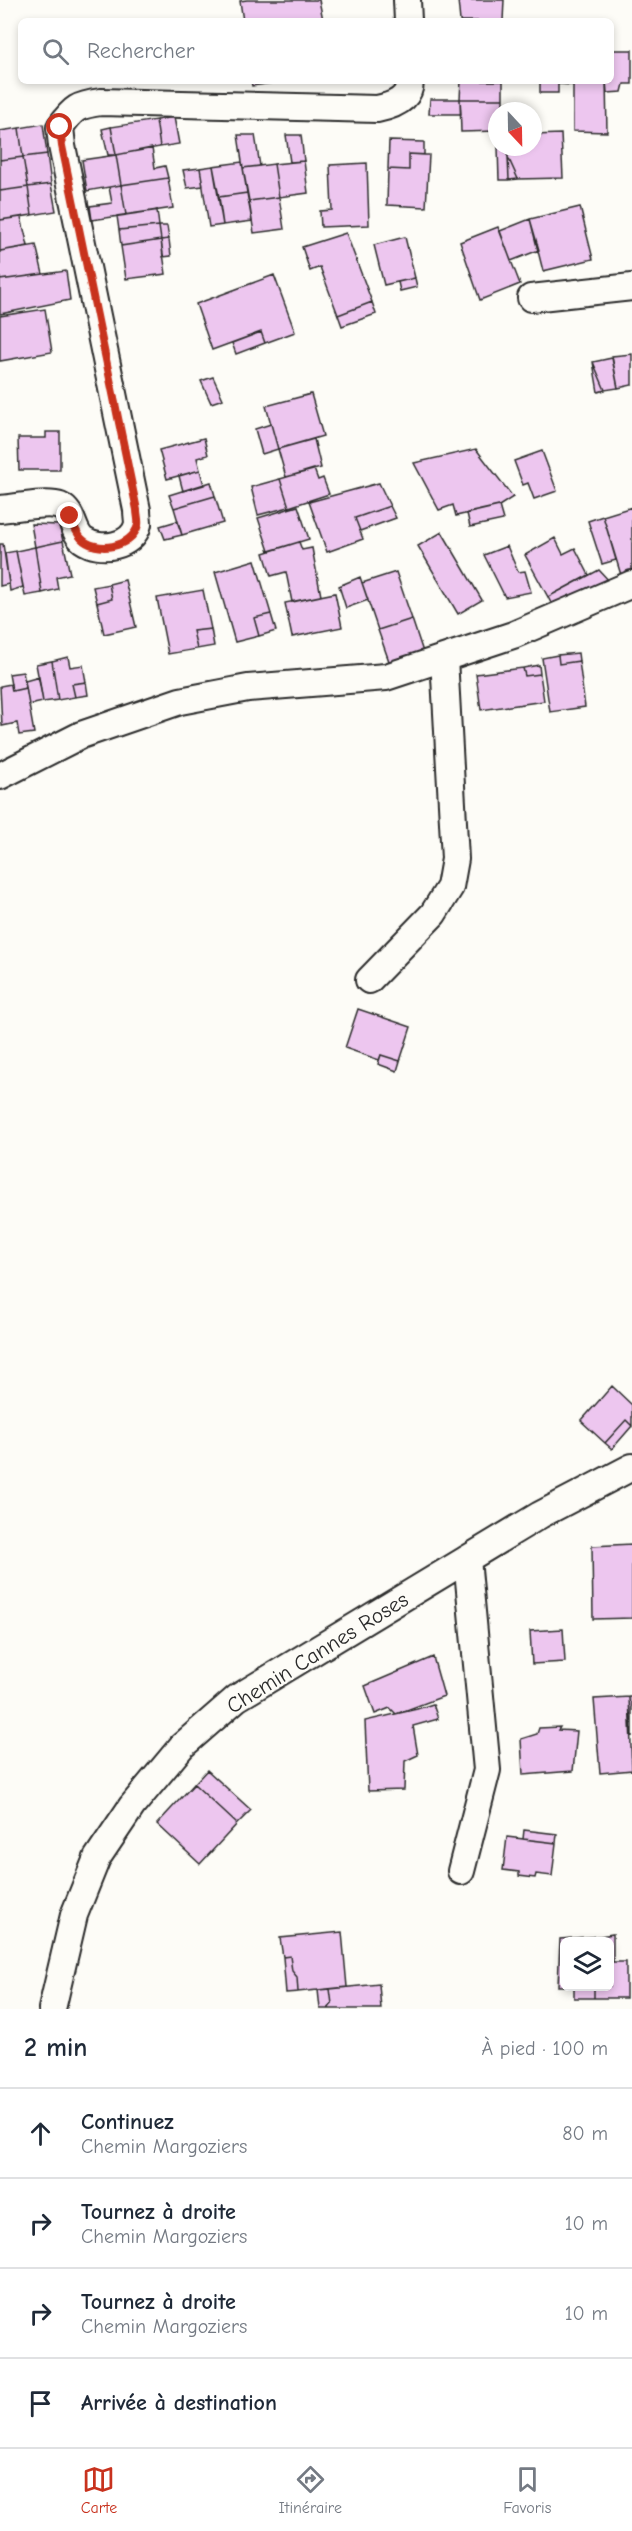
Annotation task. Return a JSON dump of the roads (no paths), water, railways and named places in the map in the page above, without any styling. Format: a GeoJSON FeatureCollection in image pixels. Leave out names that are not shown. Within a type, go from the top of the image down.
{"type":"FeatureCollection","features":[{"type":"Feature","properties":{"kind":"street"},"geometry":{"type":"LineString","coordinates":[[407,0],[408,18]]}},
{"type":"Feature","properties":{"kind":"street"},"geometry":{"type":"LineString","coordinates":[[0,510],[51,504],[61,506],[67,510],[75,530],[83,540],[97,546],[114,547],[128,539],[138,526],[137,510],[62,146],[60,127],[71,111],[85,104],[101,102],[377,109],[392,106],[404,98],[410,84]]}},
{"type":"Feature","properties":{"kind":"street"},"geometry":{"type":"LineString","coordinates":[[531,298],[632,287]]}},
{"type":"Feature","properties":{"kind":"street"},"geometry":{"type":"LineString","coordinates":[[0,776],[81,735],[180,701],[248,688],[386,677],[513,635],[632,584]]}},
{"type":"Feature","properties":{"kind":"street"},"geometry":{"type":"LineString","coordinates":[[369,980],[433,914],[450,887],[455,859],[444,658]]}},
{"type":"Feature","properties":{"kind":"street","name":"Chemin Cannes Roses"},"geometry":{"type":"LineString","coordinates":[[52,2009],[74,1915],[98,1858],[132,1806],[182,1746],[237,1698],[540,1515],[632,1467]]}},
{"type":"Feature","properties":{"kind":"street"},"geometry":{"type":"LineString","coordinates":[[461,1871],[487,1770],[467,1559]]}}]}
